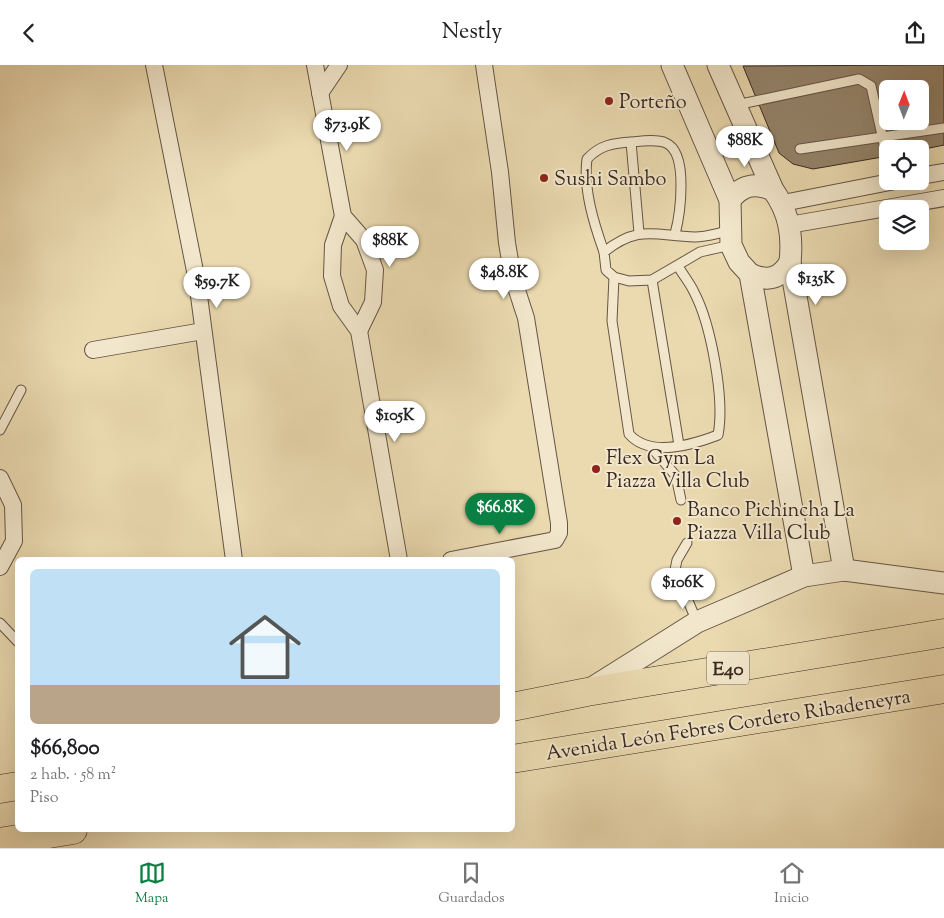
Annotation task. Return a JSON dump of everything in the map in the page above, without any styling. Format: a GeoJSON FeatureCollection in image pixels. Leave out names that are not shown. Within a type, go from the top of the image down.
{"type":"FeatureCollection","features":[{"type":"Feature","properties":{"kind":"highway","name":"E40"},"geometry":{"type":"LineString","coordinates":[[515,706],[587,692],[944,633]]}},
{"type":"Feature","properties":{"kind":"highway","name":"Avenida León Febres Cordero Ribadeneyra"},"geometry":{"type":"LineString","coordinates":[[515,759],[944,689]]}},
{"type":"Feature","properties":{"kind":"highway"},"geometry":{"type":"LineString","coordinates":[[0,789],[15,786]]}},
{"type":"Feature","properties":{"kind":"highway"},"geometry":{"type":"LineString","coordinates":[[0,842],[61,832]]}},
{"type":"Feature","properties":{"kind":"street"},"geometry":{"type":"LineString","coordinates":[[154,65],[197,281],[234,557]]}},
{"type":"Feature","properties":{"kind":"street"},"geometry":{"type":"LineString","coordinates":[[315,65],[344,216],[364,240],[375,271],[373,302],[359,331]]}},
{"type":"Feature","properties":{"kind":"street"},"geometry":{"type":"LineString","coordinates":[[320,93],[339,65]]}},
{"type":"Feature","properties":{"kind":"street"},"geometry":{"type":"LineString","coordinates":[[467,557],[555,540],[559,533],[559,523],[526,318],[512,278],[500,172],[484,65]]}},
{"type":"Feature","properties":{"kind":"street"},"geometry":{"type":"LineString","coordinates":[[672,65],[730,200],[730,238],[739,262],[750,274],[761,279],[773,278],[783,273],[790,262]]}},
{"type":"Feature","properties":{"kind":"street"},"geometry":{"type":"LineString","coordinates":[[718,65],[789,225],[790,262],[844,570]]}},
{"type":"Feature","properties":{"kind":"street"},"geometry":{"type":"LineString","coordinates":[[929,175],[944,172]]}},
{"type":"Feature","properties":{"kind":"street"},"geometry":{"type":"LineString","coordinates":[[730,200],[738,190],[749,185],[762,185],[778,197],[879,183]]}},
{"type":"Feature","properties":{"kind":"street"},"geometry":{"type":"LineString","coordinates":[[789,225],[944,198]]}},
{"type":"Feature","properties":{"kind":"street"},"geometry":{"type":"LineString","coordinates":[[344,216],[333,245],[332,276],[341,306],[359,331],[398,557]]}},
{"type":"Feature","properties":{"kind":"street"},"geometry":{"type":"LineString","coordinates":[[750,274],[804,576]]}},
{"type":"Feature","properties":{"kind":"street"},"geometry":{"type":"LineString","coordinates":[[92,350],[203,331]]}},
{"type":"Feature","properties":{"kind":"street"},"geometry":{"type":"LineString","coordinates":[[0,478],[13,505],[14,541],[0,567]]}},
{"type":"Feature","properties":{"kind":"street"},"geometry":{"type":"LineString","coordinates":[[587,692],[697,622],[804,576],[844,570],[944,583]]}},
{"type":"Feature","properties":{"kind":"lane"},"geometry":{"type":"LineString","coordinates":[[736,105],[859,79],[871,86],[883,140]]}},
{"type":"Feature","properties":{"kind":"lane"},"geometry":{"type":"LineString","coordinates":[[800,149],[944,128]]}},
{"type":"Feature","properties":{"kind":"lane"},"geometry":{"type":"LineString","coordinates":[[631,142],[638,233]]}},
{"type":"Feature","properties":{"kind":"lane"},"geometry":{"type":"LineString","coordinates":[[675,234],[680,200],[680,174],[676,151],[664,142],[631,142],[604,145],[587,159],[585,173],[604,252],[606,270],[614,277],[629,281],[652,279],[700,252],[730,238]]}},
{"type":"Feature","properties":{"kind":"lane"},"geometry":{"type":"LineString","coordinates":[[604,252],[616,242],[638,233],[730,238]]}},
{"type":"Feature","properties":{"kind":"lane"},"geometry":{"type":"LineString","coordinates":[[614,277],[612,321],[629,434],[637,443],[652,448],[679,445],[718,435],[721,421],[711,348],[704,318],[695,293],[678,266]]}},
{"type":"Feature","properties":{"kind":"lane"},"geometry":{"type":"LineString","coordinates":[[652,279],[679,445]]}},
{"type":"Feature","properties":{"kind":"lane"},"geometry":{"type":"LineString","coordinates":[[0,430],[21,390]]}},
{"type":"Feature","properties":{"kind":"lane"},"geometry":{"type":"LineString","coordinates":[[652,448],[676,476],[681,500]]}},
{"type":"Feature","properties":{"kind":"lane"},"geometry":{"type":"LineString","coordinates":[[687,543],[677,560],[675,570],[697,622]]}},
{"type":"Feature","properties":{"kind":"lane"},"geometry":{"type":"LineString","coordinates":[[0,623],[15,638]]}},
{"type":"Feature","properties":{"kind":"building"},"geometry":{"type":"Polygon","coordinates":[[[944,65],[944,145],[929,148],[929,140],[879,140],[879,158],[813,169],[793,164],[779,153],[743,66],[944,65]]]}},
{"type":"Feature","properties":{"kind":"place","name":"Porteño"},"geometry":{"type":"Point","coordinates":[609,101]}},
{"type":"Feature","properties":{"kind":"place","name":"Sushi Sambo"},"geometry":{"type":"Point","coordinates":[544,178]}},
{"type":"Feature","properties":{"kind":"place","name":"Flex Gym La Piazza Villa Club"},"geometry":{"type":"Point","coordinates":[596,469]}},
{"type":"Feature","properties":{"kind":"place","name":"Banco Pichincha La Piazza Villa Club"},"geometry":{"type":"Point","coordinates":[677,521]}}]}
